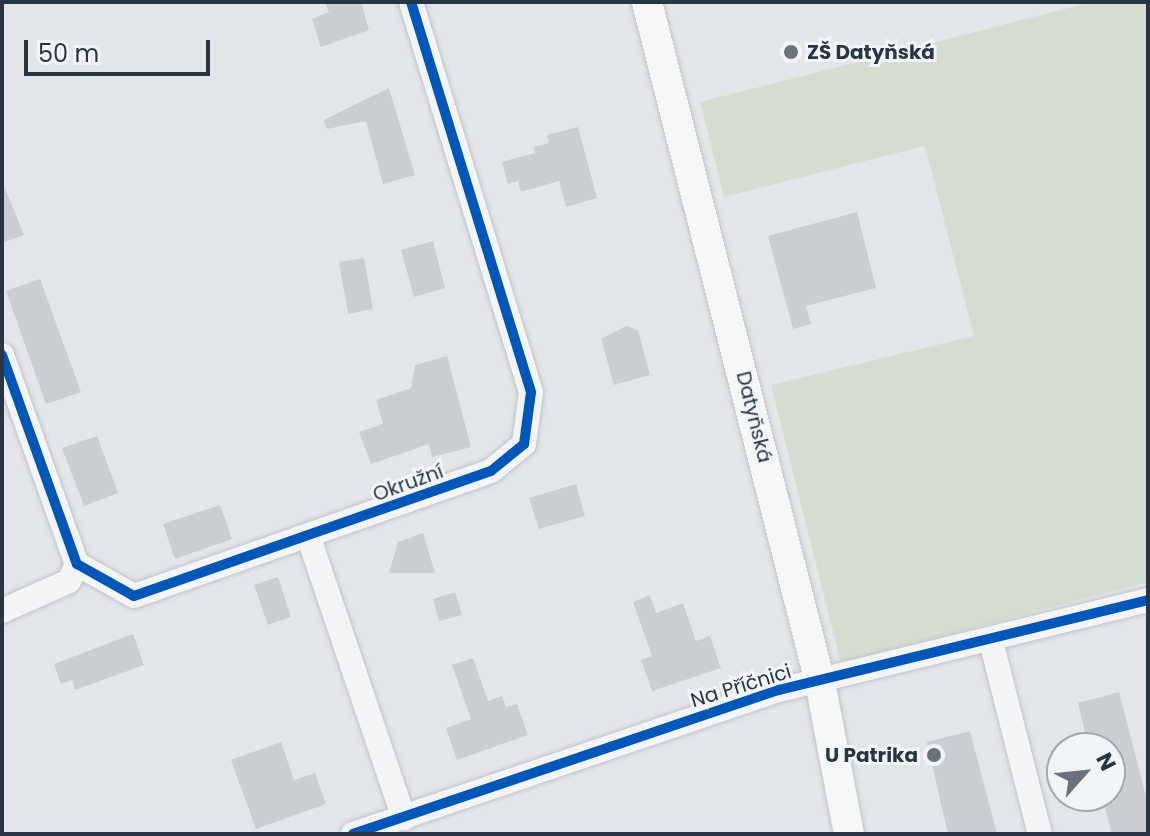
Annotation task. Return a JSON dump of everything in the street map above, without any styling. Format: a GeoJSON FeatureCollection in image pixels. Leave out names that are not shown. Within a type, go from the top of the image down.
{"type":"FeatureCollection","features":[{"type":"Feature","properties":{"kind":"main road","name":"Datyňská"},"geometry":{"type":"LineString","coordinates":[[647,2],[820,682],[849,834]]}},
{"type":"Feature","properties":{"kind":"street","name":"Okružní"},"geometry":{"type":"LineString","coordinates":[[77,564],[134,596],[309,538],[491,471],[524,444],[531,392],[411,2]]}},
{"type":"Feature","properties":{"kind":"street"},"geometry":{"type":"LineString","coordinates":[[2,355],[77,564],[69,581],[2,611]]}},
{"type":"Feature","properties":{"kind":"street"},"geometry":{"type":"LineString","coordinates":[[309,538],[404,818]]}},
{"type":"Feature","properties":{"kind":"street","name":"Na Příčnici"},"geometry":{"type":"LineString","coordinates":[[353,834],[779,690],[991,641],[1148,600]]}},
{"type":"Feature","properties":{"kind":"street"},"geometry":{"type":"LineString","coordinates":[[991,641],[1040,834]]}},
{"type":"Feature","properties":{"kind":"shaded area"},"geometry":{"type":"Polygon","coordinates":[[[1092,2],[1148,2],[1148,582],[841,663],[771,385],[974,336],[925,146],[724,197],[700,102],[1092,2]]]}},
{"type":"Feature","properties":{"kind":"building"},"geometry":{"type":"Polygon","coordinates":[[[325,2],[361,2],[369,30],[321,47],[312,19],[329,12],[325,2]]]}},
{"type":"Feature","properties":{"kind":"building"},"geometry":{"type":"Polygon","coordinates":[[[389,88],[415,175],[383,184],[366,121],[327,129],[324,120],[389,88]]]}},
{"type":"Feature","properties":{"kind":"building"},"geometry":{"type":"Polygon","coordinates":[[[578,127],[597,198],[566,207],[559,181],[521,192],[518,181],[508,184],[502,162],[535,153],[533,147],[549,143],[547,135],[578,127]]]}},
{"type":"Feature","properties":{"kind":"building"},"geometry":{"type":"Polygon","coordinates":[[[2,181],[24,235],[2,243],[2,181]]]}},
{"type":"Feature","properties":{"kind":"building"},"geometry":{"type":"Polygon","coordinates":[[[857,212],[876,288],[806,306],[811,324],[793,329],[768,236],[857,212]]]}},
{"type":"Feature","properties":{"kind":"building"},"geometry":{"type":"Polygon","coordinates":[[[433,241],[445,288],[414,297],[401,250],[433,241]]]}},
{"type":"Feature","properties":{"kind":"building"},"geometry":{"type":"Polygon","coordinates":[[[364,258],[373,309],[348,314],[339,262],[364,258]]]}},
{"type":"Feature","properties":{"kind":"building"},"geometry":{"type":"Polygon","coordinates":[[[40,279],[81,392],[46,404],[6,291],[40,279]]]}},
{"type":"Feature","properties":{"kind":"building"},"geometry":{"type":"Polygon","coordinates":[[[626,326],[638,330],[650,375],[614,385],[601,339],[626,326]]]}},
{"type":"Feature","properties":{"kind":"building"},"geometry":{"type":"Polygon","coordinates":[[[447,356],[471,447],[432,457],[429,444],[371,464],[359,432],[383,424],[376,400],[411,388],[415,365],[447,356]]]}},
{"type":"Feature","properties":{"kind":"building"},"geometry":{"type":"Polygon","coordinates":[[[97,436],[118,493],[84,506],[62,448],[97,436]]]}},
{"type":"Feature","properties":{"kind":"building"},"geometry":{"type":"Polygon","coordinates":[[[576,484],[585,516],[539,529],[529,498],[576,484]]]}},
{"type":"Feature","properties":{"kind":"building"},"geometry":{"type":"Polygon","coordinates":[[[220,505],[232,539],[175,559],[163,524],[220,505]]]}},
{"type":"Feature","properties":{"kind":"building"},"geometry":{"type":"Polygon","coordinates":[[[423,533],[435,573],[389,573],[398,542],[423,533]]]}},
{"type":"Feature","properties":{"kind":"building"},"geometry":{"type":"Polygon","coordinates":[[[278,577],[291,617],[268,625],[254,585],[278,577]]]}},
{"type":"Feature","properties":{"kind":"building"},"geometry":{"type":"Polygon","coordinates":[[[455,592],[462,615],[439,621],[433,599],[455,592]]]}},
{"type":"Feature","properties":{"kind":"building"},"geometry":{"type":"Polygon","coordinates":[[[650,595],[656,613],[683,603],[696,641],[710,636],[721,668],[652,691],[641,660],[652,656],[633,602],[650,595]]]}},
{"type":"Feature","properties":{"kind":"building"},"geometry":{"type":"Polygon","coordinates":[[[133,634],[144,665],[75,690],[72,680],[61,684],[54,664],[133,634]]]}},
{"type":"Feature","properties":{"kind":"building"},"geometry":{"type":"Polygon","coordinates":[[[473,658],[488,701],[502,696],[506,707],[517,704],[528,735],[457,760],[446,728],[471,719],[452,665],[473,658]]]}},
{"type":"Feature","properties":{"kind":"building"},"geometry":{"type":"Polygon","coordinates":[[[1119,692],[1148,804],[1148,834],[1112,834],[1106,812],[1126,812],[1126,732],[1085,732],[1078,703],[1119,692]]]}},
{"type":"Feature","properties":{"kind":"building"},"geometry":{"type":"Polygon","coordinates":[[[970,731],[997,834],[948,834],[927,742],[970,731]]]}},
{"type":"Feature","properties":{"kind":"building"},"geometry":{"type":"Polygon","coordinates":[[[281,742],[294,780],[315,773],[326,804],[256,829],[231,760],[281,742]]]}},
{"type":"Feature","properties":{"kind":"cycle path"},"geometry":{"type":"LineString","coordinates":[[2,355],[77,564],[134,596],[491,471],[524,444],[531,392],[411,2]]}},
{"type":"Feature","properties":{"kind":"cycle path"},"geometry":{"type":"LineString","coordinates":[[353,834],[779,690],[1148,600]]}},
{"type":"Feature","properties":{"kind":"place","name":"ZŠ Datyňská"},"geometry":{"type":"Point","coordinates":[791,52]}},
{"type":"Feature","properties":{"kind":"place","name":"U Patrika"},"geometry":{"type":"Point","coordinates":[934,755]}}]}
